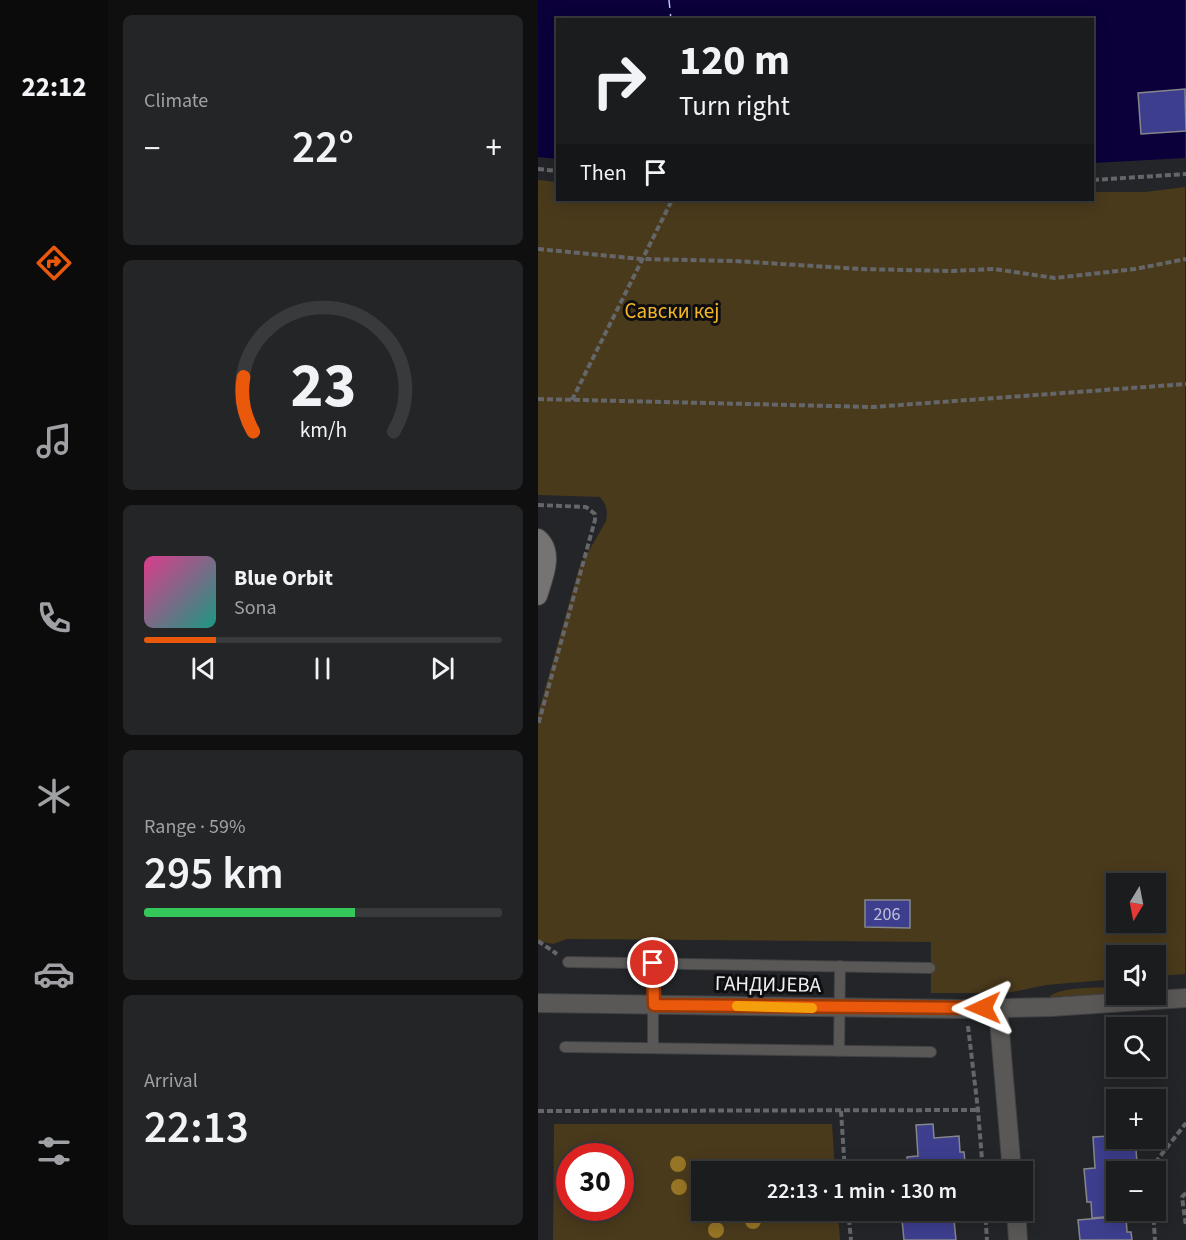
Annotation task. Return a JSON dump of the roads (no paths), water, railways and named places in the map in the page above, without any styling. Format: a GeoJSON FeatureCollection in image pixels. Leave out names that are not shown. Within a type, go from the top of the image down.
{"type":"FeatureCollection","features":[{"type":"Feature","properties":{"kind":"street"},"geometry":{"type":"LineString","coordinates":[[538,538],[546,546],[548,557],[538,596]]}},
{"type":"Feature","properties":{"kind":"street","name":"ГАНДИЈЕВА"},"geometry":{"type":"LineString","coordinates":[[538,1003],[960,1009],[1186,998]]}},
{"type":"Feature","properties":{"kind":"street"},"geometry":{"type":"LineString","coordinates":[[998,1008],[1011,1161]]}},
{"type":"Feature","properties":{"kind":"street"},"geometry":{"type":"LineString","coordinates":[[1017,1221],[1018,1240]]}},
{"type":"Feature","properties":{"kind":"lane"},"geometry":{"type":"LineString","coordinates":[[568,962],[930,968]]}},
{"type":"Feature","properties":{"kind":"lane"},"geometry":{"type":"LineString","coordinates":[[653,963],[654,1048]]}},
{"type":"Feature","properties":{"kind":"lane"},"geometry":{"type":"LineString","coordinates":[[839,1051],[840,966]]}},
{"type":"Feature","properties":{"kind":"lane"},"geometry":{"type":"LineString","coordinates":[[565,1047],[931,1052]]}},
{"type":"Feature","properties":{"kind":"park label","name":"Савски кеј"},"geometry":{"type":"Point","coordinates":[672,311]}}]}
